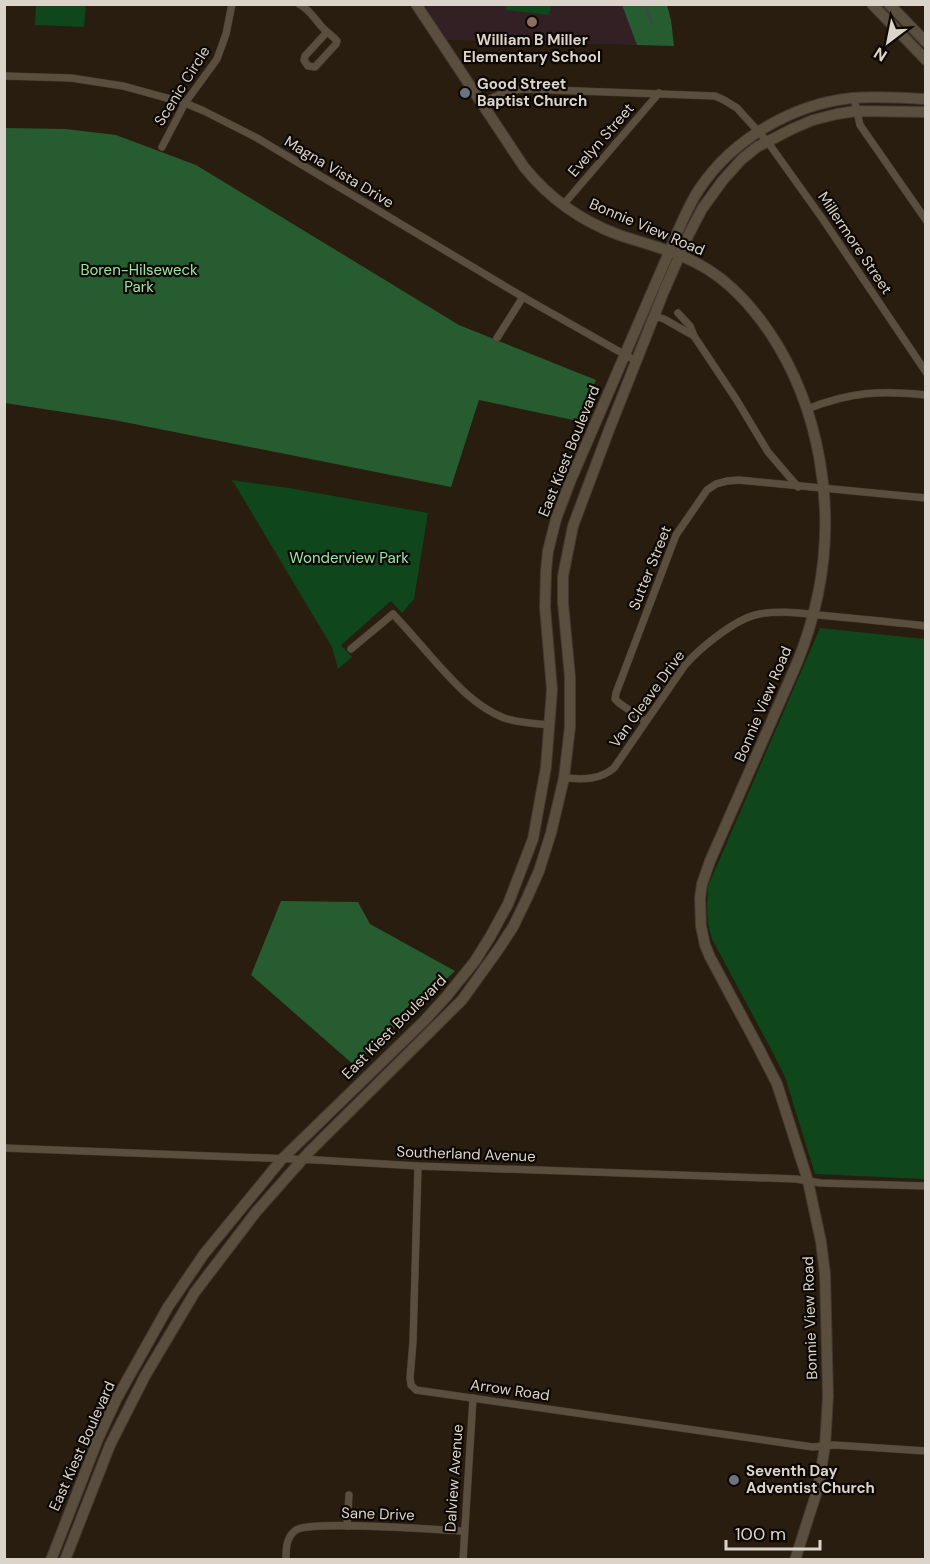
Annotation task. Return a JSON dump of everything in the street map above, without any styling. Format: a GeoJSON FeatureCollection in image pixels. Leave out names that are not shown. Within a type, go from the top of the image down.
{"type":"FeatureCollection","features":[{"type":"Feature","properties":{"kind":"main road","name":"Bonnie View Road"},"geometry":{"type":"LineString","coordinates":[[416,4],[524,167],[544,189],[582,218],[608,230],[675,252],[709,270],[751,307],[780,349],[794,375],[814,433],[824,488],[822,567],[814,614],[797,663],[710,861],[702,885],[700,905],[703,935],[710,957],[777,1084],[808,1181],[821,1242],[825,1274],[828,1396],[825,1446],[818,1488],[795,1560]]}},
{"type":"Feature","properties":{"kind":"main road"},"geometry":{"type":"LineString","coordinates":[[889,4],[926,42]]}},
{"type":"Feature","properties":{"kind":"main road"},"geometry":{"type":"LineString","coordinates":[[872,5],[926,60]]}},
{"type":"Feature","properties":{"kind":"main road","name":"East Kiest Boulevard"},"geometry":{"type":"LineString","coordinates":[[66,1556],[110,1445],[130,1405],[195,1292],[256,1212],[462,1000],[513,927],[539,871],[564,778],[570,727],[570,677],[563,603],[563,576],[573,526],[654,316],[693,199],[715,168],[732,152],[759,131],[786,117],[834,101],[854,98],[926,99]]}},
{"type":"Feature","properties":{"kind":"main road","name":"East Kiest Boulevard"},"geometry":{"type":"LineString","coordinates":[[51,1560],[98,1439],[117,1398],[168,1306],[204,1254],[275,1162],[331,1111],[446,997],[475,961],[508,904],[532,839],[546,767],[552,690],[545,607],[546,571],[548,551],[556,519],[625,355],[675,252],[723,180],[742,159],[767,141],[813,120],[837,114],[856,111],[926,112]]}},
{"type":"Feature","properties":{"kind":"main road"},"geometry":{"type":"LineString","coordinates":[[475,961],[485,969]]}},
{"type":"Feature","properties":{"kind":"main road"},"geometry":{"type":"LineString","coordinates":[[309,1157],[305,1144],[324,1125],[331,1111]]}},
{"type":"Feature","properties":{"kind":"main road"},"geometry":{"type":"LineString","coordinates":[[256,1212],[258,1201],[275,1181],[275,1162]]}},
{"type":"Feature","properties":{"kind":"main road"},"geometry":{"type":"LineString","coordinates":[[141,1355],[154,1362]]}},
{"type":"Feature","properties":{"kind":"main road"},"geometry":{"type":"LineString","coordinates":[[117,1398],[130,1405]]}},
{"type":"Feature","properties":{"kind":"main road"},"geometry":{"type":"LineString","coordinates":[[98,1439],[110,1445]]}},
{"type":"Feature","properties":{"kind":"main road"},"geometry":{"type":"LineString","coordinates":[[55,1548],[66,1556]]}},
{"type":"Feature","properties":{"kind":"street","name":"Scenic Circle"},"geometry":{"type":"LineString","coordinates":[[162,147],[185,104],[217,59],[226,34],[232,4]]}},
{"type":"Feature","properties":{"kind":"street"},"geometry":{"type":"LineString","coordinates":[[298,4],[314,16],[337,41],[315,67],[308,66],[304,60],[305,56],[327,32]]}},
{"type":"Feature","properties":{"kind":"street","name":"Magna Vista Drive"},"geometry":{"type":"LineString","coordinates":[[4,76],[71,78],[114,84],[185,104],[222,120],[257,138],[523,297],[636,361]]}},
{"type":"Feature","properties":{"kind":"street","name":"Millermore Street"},"geometry":{"type":"LineString","coordinates":[[483,103],[498,94],[511,90],[659,93],[715,96],[724,100],[737,108],[767,141],[926,372]]}},
{"type":"Feature","properties":{"kind":"street","name":"Evelyn Street"},"geometry":{"type":"LineString","coordinates":[[563,205],[659,93]]}},
{"type":"Feature","properties":{"kind":"street"},"geometry":{"type":"LineString","coordinates":[[854,98],[860,125],[926,220]]}},
{"type":"Feature","properties":{"kind":"street"},"geometry":{"type":"LineString","coordinates":[[497,338],[523,297]]}},
{"type":"Feature","properties":{"kind":"street"},"geometry":{"type":"LineString","coordinates":[[678,313],[690,326],[694,336],[768,452],[798,487]]}},
{"type":"Feature","properties":{"kind":"street"},"geometry":{"type":"LineString","coordinates":[[654,316],[694,336]]}},
{"type":"Feature","properties":{"kind":"street"},"geometry":{"type":"LineString","coordinates":[[807,409],[849,395],[901,392],[926,395]]}},
{"type":"Feature","properties":{"kind":"street","name":"Sutter Street"},"geometry":{"type":"LineString","coordinates":[[645,722],[619,703],[615,697],[669,552],[682,525],[707,490],[716,484],[739,480],[926,498]]}},
{"type":"Feature","properties":{"kind":"street","name":"Van Cleave Drive"},"geometry":{"type":"LineString","coordinates":[[564,778],[588,779],[607,774],[614,768],[677,675],[693,656],[744,619],[758,614],[799,613],[926,626]]}},
{"type":"Feature","properties":{"kind":"street"},"geometry":{"type":"LineString","coordinates":[[351,649],[393,614],[469,697],[504,718],[550,725]]}},
{"type":"Feature","properties":{"kind":"street","name":"Southerland Avenue"},"geometry":{"type":"LineString","coordinates":[[4,1148],[275,1162],[309,1157],[418,1166],[926,1186]]}},
{"type":"Feature","properties":{"kind":"street","name":"Arrow Road"},"geometry":{"type":"LineString","coordinates":[[418,1166],[410,1377],[411,1385],[416,1390],[813,1448],[825,1446],[877,1447],[926,1451]]}},
{"type":"Feature","properties":{"kind":"street","name":"Dalview Avenue"},"geometry":{"type":"LineString","coordinates":[[463,1560],[473,1398]]}},
{"type":"Feature","properties":{"kind":"street"},"geometry":{"type":"LineString","coordinates":[[347,1526],[349,1495]]}},
{"type":"Feature","properties":{"kind":"street","name":"Sane Drive"},"geometry":{"type":"LineString","coordinates":[[286,1560],[287,1545],[292,1534],[301,1528],[347,1526],[464,1532]]}},
{"type":"Feature","properties":{"kind":"shaded area","name":"William B Miller Elementary School"},"geometry":{"type":"Polygon","coordinates":[[[424,5],[622,5],[637,45],[447,40],[424,5]]]}},
{"type":"Feature","properties":{"kind":"green space"},"geometry":{"type":"Polygon","coordinates":[[[506,4],[551,5],[549,15],[506,10],[506,4]]]}},
{"type":"Feature","properties":{"kind":"green space"},"geometry":{"type":"Polygon","coordinates":[[[36,5],[86,5],[84,27],[35,25],[36,5]]]}},
{"type":"Feature","properties":{"kind":"green space"},"geometry":{"type":"Polygon","coordinates":[[[622,5],[667,5],[674,46],[637,45],[622,5]]]}},
{"type":"Feature","properties":{"kind":"green space","name":"Boren-Hilseweck Park"},"geometry":{"type":"Polygon","coordinates":[[[4,128],[66,129],[116,135],[196,165],[459,325],[596,380],[578,421],[479,400],[451,487],[114,420],[5,403],[4,128]]]}},
{"type":"Feature","properties":{"kind":"green space","name":"Wonderview Park"},"geometry":{"type":"Polygon","coordinates":[[[231,480],[428,513],[414,599],[402,613],[391,601],[341,645],[352,657],[338,669],[332,647],[231,480]]]}},
{"type":"Feature","properties":{"kind":"green space"},"geometry":{"type":"Polygon","coordinates":[[[820,628],[925,639],[925,1179],[815,1174],[785,1077],[712,939],[708,924],[708,886],[820,628]]]}},
{"type":"Feature","properties":{"kind":"green space"},"geometry":{"type":"Polygon","coordinates":[[[281,901],[358,902],[370,924],[455,971],[354,1065],[251,975],[281,901]]]}},
{"type":"Feature","properties":{"kind":"waterway"},"geometry":{"type":"LineString","coordinates":[[644,4],[652,23]]}},
{"type":"Feature","properties":{"kind":"place","name":"William B Miller Elementary School"},"geometry":{"type":"Point","coordinates":[532,22]}},
{"type":"Feature","properties":{"kind":"place","name":"Good Street Baptist Church"},"geometry":{"type":"Point","coordinates":[465,93]}},
{"type":"Feature","properties":{"kind":"place","name":"Seventh Day Adventist Church"},"geometry":{"type":"Point","coordinates":[734,1480]}}]}
